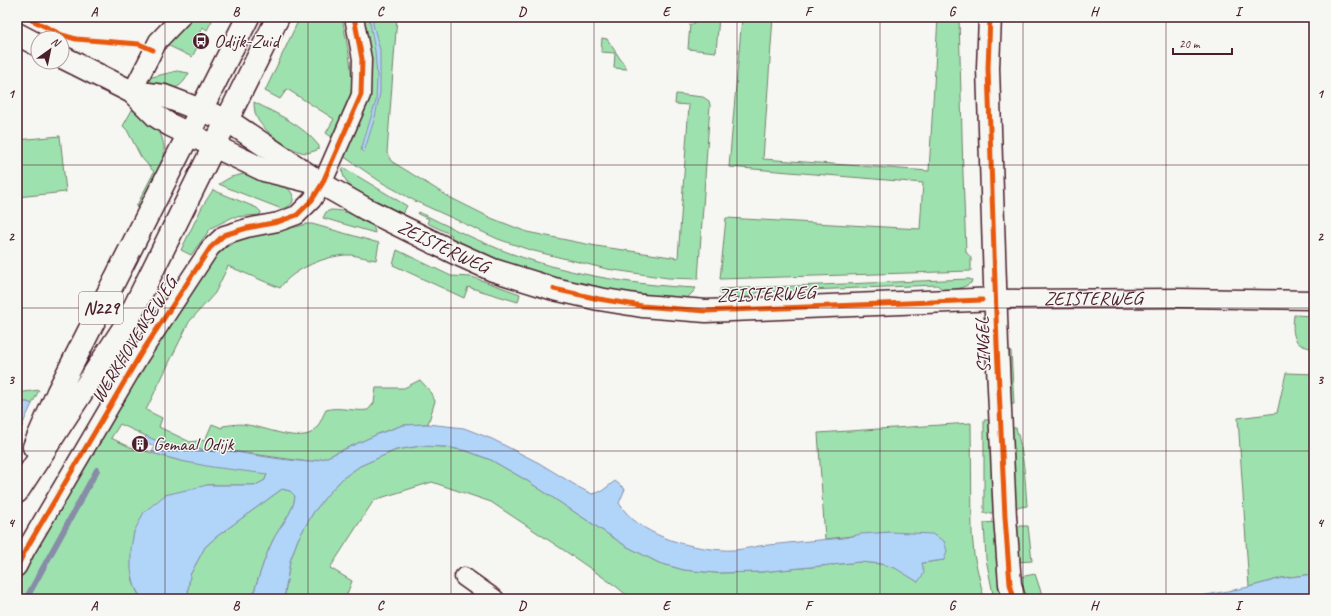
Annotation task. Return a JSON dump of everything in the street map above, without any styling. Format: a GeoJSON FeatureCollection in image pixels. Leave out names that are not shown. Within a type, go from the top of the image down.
{"type":"FeatureCollection","features":[{"type":"Feature","properties":{"kind":"street"},"geometry":{"type":"LineString","coordinates":[[70,61],[132,92],[158,41],[181,17]]}},
{"type":"Feature","properties":{"kind":"street","name":"N229"},"geometry":{"type":"LineString","coordinates":[[201,111],[248,17]]}},
{"type":"Feature","properties":{"kind":"street","name":"N229"},"geometry":{"type":"LineString","coordinates":[[227,120],[278,17]]}},
{"type":"Feature","properties":{"kind":"street","name":"WERKHOVENSEWEG"},"geometry":{"type":"LineString","coordinates":[[17,567],[140,355],[210,248],[224,235],[247,228],[278,222],[297,215],[312,200],[322,184],[361,95],[362,59],[354,17]]}},
{"type":"Feature","properties":{"kind":"street","name":"SINGEL"},"geometry":{"type":"LineString","coordinates":[[990,17],[988,68],[1005,516],[1010,584],[1014,599]]}},
{"type":"Feature","properties":{"kind":"street"},"geometry":{"type":"LineString","coordinates":[[17,34],[30,41]]}},
{"type":"Feature","properties":{"kind":"street","name":"ZEISTERWEG"},"geometry":{"type":"LineString","coordinates":[[132,92],[164,96],[227,120],[322,184],[366,209],[493,270],[554,289],[599,299],[642,306],[706,312],[997,299],[1185,298],[1314,300]]}},
{"type":"Feature","properties":{"kind":"street","name":"ZEISTERWEG"},"geometry":{"type":"LineString","coordinates":[[132,92],[156,116],[170,125],[264,170],[322,184]]}},
{"type":"Feature","properties":{"kind":"street","name":"WERKHOVENSEWEG"},"geometry":{"type":"LineString","coordinates":[[17,485],[58,392],[201,111]]}},
{"type":"Feature","properties":{"kind":"street","name":"WERKHOVENSEWEG"},"geometry":{"type":"LineString","coordinates":[[17,492],[125,326],[227,120]]}},
{"type":"Feature","properties":{"kind":"street"},"geometry":{"type":"LineString","coordinates":[[464,577],[495,599]]}},
{"type":"Feature","properties":{"kind":"green space"},"geometry":{"type":"Polygon","coordinates":[[[190,17],[214,17],[207,30],[203,27],[197,37],[201,40],[192,57],[163,43],[190,17]]]}},
{"type":"Feature","properties":{"kind":"green space"},"geometry":{"type":"Polygon","coordinates":[[[300,17],[342,17],[351,65],[352,85],[350,101],[333,138],[326,133],[334,119],[287,89],[280,99],[265,91],[300,17]]]}},
{"type":"Feature","properties":{"kind":"green space"},"geometry":{"type":"Polygon","coordinates":[[[361,17],[397,17],[387,153],[391,161],[449,197],[491,218],[527,232],[596,246],[678,258],[689,105],[675,104],[676,94],[703,97],[709,101],[710,105],[698,279],[668,278],[607,269],[530,250],[498,239],[415,201],[381,182],[343,156],[351,139],[361,17]]]}},
{"type":"Feature","properties":{"kind":"green space"},"geometry":{"type":"Polygon","coordinates":[[[694,17],[719,17],[716,52],[688,49],[690,24],[694,24],[694,17]]]}},
{"type":"Feature","properties":{"kind":"green space"},"geometry":{"type":"Polygon","coordinates":[[[742,17],[773,17],[763,159],[929,171],[938,17],[959,17],[966,252],[971,258],[971,271],[720,279],[726,218],[920,229],[923,183],[729,167],[742,17]]]}},
{"type":"Feature","properties":{"kind":"green space"},"geometry":{"type":"Polygon","coordinates":[[[602,38],[607,39],[627,69],[614,68],[615,53],[601,52],[602,38]]]}},
{"type":"Feature","properties":{"kind":"green space"},"geometry":{"type":"Polygon","coordinates":[[[177,71],[189,73],[181,85],[176,87],[166,88],[147,83],[152,77],[177,71]]]}},
{"type":"Feature","properties":{"kind":"green space"},"geometry":{"type":"Polygon","coordinates":[[[254,102],[297,126],[313,139],[319,146],[319,149],[307,153],[301,152],[287,146],[273,136],[258,120],[254,102]]]}},
{"type":"Feature","properties":{"kind":"green space"},"geometry":{"type":"Polygon","coordinates":[[[132,110],[145,117],[155,126],[162,137],[163,144],[164,160],[141,211],[136,207],[154,172],[141,157],[127,130],[123,126],[132,110]]]}},
{"type":"Feature","properties":{"kind":"green space"},"geometry":{"type":"Polygon","coordinates":[[[60,136],[66,192],[17,197],[17,140],[60,136]]]}},
{"type":"Feature","properties":{"kind":"green space"},"geometry":{"type":"Polygon","coordinates":[[[344,168],[407,206],[401,216],[375,203],[356,191],[349,185],[344,177],[342,169],[344,168]]]}},
{"type":"Feature","properties":{"kind":"green space"},"geometry":{"type":"Polygon","coordinates":[[[244,174],[266,178],[282,184],[288,188],[292,194],[292,204],[282,209],[219,184],[231,177],[244,174]]]}},
{"type":"Feature","properties":{"kind":"green space"},"geometry":{"type":"Polygon","coordinates":[[[213,190],[257,208],[261,212],[260,215],[233,217],[211,228],[191,255],[181,250],[202,207],[213,190]]]}},
{"type":"Feature","properties":{"kind":"green space"},"geometry":{"type":"Polygon","coordinates":[[[337,210],[358,216],[368,221],[373,224],[375,233],[323,218],[326,212],[337,210]]]}},
{"type":"Feature","properties":{"kind":"green space"},"geometry":{"type":"Polygon","coordinates":[[[419,212],[499,249],[547,265],[621,281],[696,288],[686,299],[638,294],[590,286],[521,269],[480,254],[450,240],[452,235],[427,223],[429,219],[418,214],[419,212]]]}},
{"type":"Feature","properties":{"kind":"green space"},"geometry":{"type":"Polygon","coordinates":[[[312,224],[379,243],[376,260],[351,255],[332,257],[302,269],[286,281],[280,288],[228,266],[215,293],[189,322],[146,410],[162,418],[159,427],[190,442],[205,440],[212,424],[222,428],[223,426],[244,424],[288,435],[304,435],[311,433],[316,428],[326,410],[368,410],[374,403],[376,388],[404,388],[420,380],[429,390],[435,401],[428,424],[403,425],[378,434],[325,458],[309,462],[216,449],[216,452],[161,443],[120,424],[111,438],[130,447],[181,461],[267,473],[265,480],[256,485],[207,485],[134,532],[131,558],[132,576],[137,592],[142,599],[17,599],[17,585],[58,511],[133,382],[214,257],[222,250],[243,237],[276,232],[312,224]]]}},
{"type":"Feature","properties":{"kind":"green space"},"geometry":{"type":"Polygon","coordinates":[[[397,250],[451,276],[472,277],[520,294],[518,302],[468,287],[464,298],[393,265],[397,250]]]}},
{"type":"Feature","properties":{"kind":"green space"},"geometry":{"type":"Polygon","coordinates":[[[972,280],[968,285],[945,291],[937,285],[759,292],[756,293],[753,299],[729,301],[720,293],[720,289],[972,280]]]}},
{"type":"Feature","properties":{"kind":"green space"},"geometry":{"type":"Polygon","coordinates":[[[1294,315],[1314,316],[1314,349],[1301,345],[1294,336],[1294,315]]]}},
{"type":"Feature","properties":{"kind":"green space"},"geometry":{"type":"Polygon","coordinates":[[[1007,351],[1011,351],[1014,404],[1009,405],[1007,351]]]}},
{"type":"Feature","properties":{"kind":"green space"},"geometry":{"type":"Polygon","coordinates":[[[1286,373],[1314,374],[1314,574],[1282,578],[1249,587],[1238,418],[1277,413],[1286,373]]]}},
{"type":"Feature","properties":{"kind":"green space"},"geometry":{"type":"Polygon","coordinates":[[[39,390],[32,404],[27,402],[17,403],[17,393],[39,390]]]}},
{"type":"Feature","properties":{"kind":"green space"},"geometry":{"type":"Polygon","coordinates":[[[17,419],[24,421],[17,440],[17,419]]]}},
{"type":"Feature","properties":{"kind":"green space"},"geometry":{"type":"Polygon","coordinates":[[[984,420],[991,420],[995,513],[984,513],[984,420]]]}},
{"type":"Feature","properties":{"kind":"green space"},"geometry":{"type":"Polygon","coordinates":[[[971,423],[972,533],[974,555],[984,599],[631,599],[617,587],[568,553],[491,502],[432,482],[374,500],[330,568],[352,581],[345,599],[284,599],[290,561],[298,539],[313,513],[328,494],[343,478],[360,466],[396,450],[420,446],[446,447],[467,451],[491,460],[526,480],[626,546],[659,563],[684,570],[716,573],[761,572],[860,562],[881,564],[896,568],[918,582],[922,563],[944,560],[890,532],[825,539],[818,433],[971,423]]]}},
{"type":"Feature","properties":{"kind":"green space"},"geometry":{"type":"Polygon","coordinates":[[[1011,428],[1016,428],[1021,447],[1027,506],[1015,508],[1011,428]]]}},
{"type":"Feature","properties":{"kind":"green space"},"geometry":{"type":"Polygon","coordinates":[[[282,489],[290,491],[295,496],[294,502],[270,547],[261,569],[252,599],[189,599],[188,590],[190,575],[205,547],[216,537],[282,489]]]}},
{"type":"Feature","properties":{"kind":"green space"},"geometry":{"type":"Polygon","coordinates":[[[996,522],[1004,599],[994,599],[986,559],[984,523],[996,522]]]}},
{"type":"Feature","properties":{"kind":"green space"},"geometry":{"type":"Polygon","coordinates":[[[1016,526],[1028,526],[1032,561],[1018,562],[1016,526]]]}},
{"type":"Feature","properties":{"kind":"green space"},"geometry":{"type":"Polygon","coordinates":[[[1035,574],[1045,599],[1022,599],[1020,577],[1035,574]]]}},
{"type":"Feature","properties":{"kind":"water"},"geometry":{"type":"Polygon","coordinates":[[[369,17],[373,17],[373,24],[380,50],[380,93],[375,117],[364,152],[361,150],[376,101],[377,78],[375,51],[369,17]]]}},
{"type":"Feature","properties":{"kind":"water"},"geometry":{"type":"Polygon","coordinates":[[[27,402],[32,404],[24,421],[17,419],[17,403],[27,402]]]}},
{"type":"Feature","properties":{"kind":"water"},"geometry":{"type":"Polygon","coordinates":[[[428,424],[464,428],[492,439],[539,463],[592,494],[602,491],[615,481],[625,489],[619,503],[627,514],[638,524],[665,538],[679,543],[709,549],[732,550],[844,538],[861,534],[890,532],[932,534],[944,541],[947,551],[944,560],[922,563],[924,573],[918,582],[895,568],[881,564],[860,562],[761,572],[716,573],[684,570],[659,563],[626,546],[526,480],[491,460],[467,451],[446,447],[420,446],[396,450],[360,466],[343,478],[328,494],[313,513],[298,539],[290,561],[284,599],[252,599],[261,569],[270,547],[294,502],[295,496],[290,491],[282,489],[216,537],[205,547],[190,575],[188,590],[189,599],[141,598],[135,587],[131,570],[131,548],[134,532],[144,512],[165,495],[207,485],[256,485],[265,480],[267,474],[212,467],[181,461],[152,453],[154,446],[144,441],[146,436],[161,443],[215,452],[216,449],[309,462],[325,458],[378,434],[403,425],[428,424]]]}},
{"type":"Feature","properties":{"kind":"water"},"geometry":{"type":"Polygon","coordinates":[[[1314,574],[1314,599],[1185,599],[1249,587],[1282,578],[1314,574]]]}},
{"type":"Feature","properties":{"kind":"waterway"},"geometry":{"type":"LineString","coordinates":[[26,599],[97,470]]}},
{"type":"Feature","properties":{"kind":"cycle path"},"geometry":{"type":"LineString","coordinates":[[26,17],[62,35],[76,39],[139,44],[153,50]]}},
{"type":"Feature","properties":{"kind":"cycle path"},"geometry":{"type":"LineString","coordinates":[[17,567],[140,355],[210,248],[224,235],[247,228],[278,222],[297,215],[312,200],[322,184],[361,95],[362,59],[354,17]]}},
{"type":"Feature","properties":{"kind":"cycle path"},"geometry":{"type":"LineString","coordinates":[[990,17],[988,68],[997,345],[1005,517],[1010,584],[1014,599]]}},
{"type":"Feature","properties":{"kind":"cycle path"},"geometry":{"type":"LineString","coordinates":[[554,289],[599,299],[642,306],[706,311],[982,300]]}},
{"type":"Feature","properties":{"kind":"place","name":"Odijk-Zuid"},"geometry":{"type":"Point","coordinates":[201,41]}},
{"type":"Feature","properties":{"kind":"place","name":"Gemaal Odijk"},"geometry":{"type":"Point","coordinates":[140,444]}}]}
